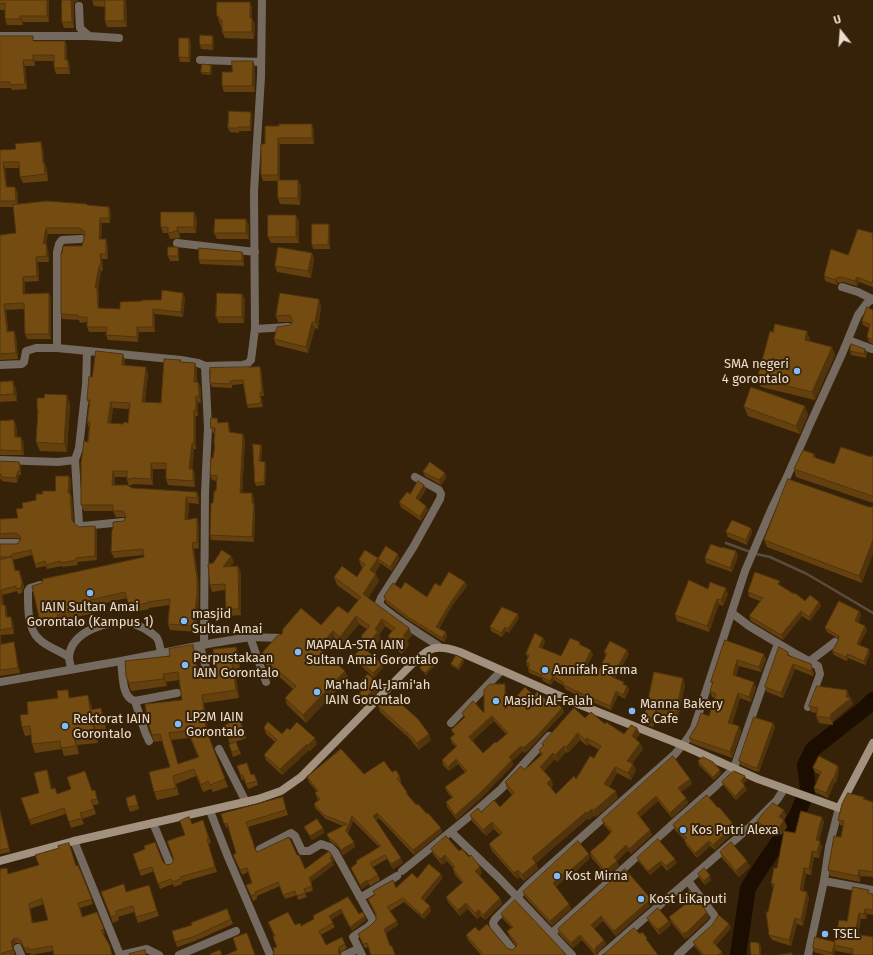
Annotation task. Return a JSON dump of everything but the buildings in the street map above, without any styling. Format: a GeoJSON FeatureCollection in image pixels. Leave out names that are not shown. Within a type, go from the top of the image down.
{"type":"FeatureCollection","features":[{"type":"Feature","properties":{"kind":"street"},"geometry":{"type":"LineString","coordinates":[[0,365],[22,364],[28,349],[57,348],[181,360],[194,362],[205,366],[242,365],[249,363],[252,358],[255,329],[254,191],[260,112],[262,0]]}},
{"type":"Feature","properties":{"kind":"street"},"geometry":{"type":"LineString","coordinates":[[80,6],[80,28],[89,36]]}},
{"type":"Feature","properties":{"kind":"street"},"geometry":{"type":"LineString","coordinates":[[0,36],[89,36],[119,38]]}},
{"type":"Feature","properties":{"kind":"street"},"geometry":{"type":"LineString","coordinates":[[200,60],[261,62]]}},
{"type":"Feature","properties":{"kind":"street"},"geometry":{"type":"LineString","coordinates":[[57,348],[57,252],[59,244],[62,240],[81,239]]}},
{"type":"Feature","properties":{"kind":"street"},"geometry":{"type":"LineString","coordinates":[[177,244],[254,252]]}},
{"type":"Feature","properties":{"kind":"street"},"geometry":{"type":"LineString","coordinates":[[513,950],[493,924],[495,919],[528,885],[661,767],[682,745],[694,728],[745,571],[770,510],[789,480],[811,422],[858,315],[872,299],[858,292],[842,287]]}},
{"type":"Feature","properties":{"kind":"street"},"geometry":{"type":"LineString","coordinates":[[255,329],[290,327]]}},
{"type":"Feature","properties":{"kind":"street"},"geometry":{"type":"LineString","coordinates":[[848,340],[872,349]]}},
{"type":"Feature","properties":{"kind":"street"},"geometry":{"type":"LineString","coordinates":[[87,351],[79,448],[75,460],[79,524],[84,526],[123,522]]}},
{"type":"Feature","properties":{"kind":"street"},"geometry":{"type":"LineString","coordinates":[[205,366],[208,416],[201,493],[202,646],[206,668]]}},
{"type":"Feature","properties":{"kind":"street"},"geometry":{"type":"LineString","coordinates":[[0,460],[58,462],[75,460]]}},
{"type":"Feature","properties":{"kind":"street"},"geometry":{"type":"LineString","coordinates":[[415,477],[439,490],[441,494],[440,499],[414,546],[381,598],[379,603],[380,605],[390,613],[440,647],[460,652],[576,706],[682,745],[794,793],[839,808]]}},
{"type":"Feature","properties":{"kind":"street"},"geometry":{"type":"LineString","coordinates":[[0,543],[17,543]]}},
{"type":"Feature","properties":{"kind":"street"},"geometry":{"type":"LineString","coordinates":[[40,584],[30,588],[28,591],[31,626],[38,639],[69,657]]}},
{"type":"Feature","properties":{"kind":"street"},"geometry":{"type":"LineString","coordinates":[[732,613],[749,626],[778,644],[818,666],[820,672],[808,707]]}},
{"type":"Feature","properties":{"kind":"street"},"geometry":{"type":"LineString","coordinates":[[71,669],[69,657],[75,641],[87,632],[102,625],[130,623],[138,625],[153,633],[158,639],[161,653]]}},
{"type":"Feature","properties":{"kind":"street"},"geometry":{"type":"LineString","coordinates":[[250,637],[266,682]]}},
{"type":"Feature","properties":{"kind":"street"},"geometry":{"type":"LineString","coordinates":[[0,682],[250,637],[277,638]]}},
{"type":"Feature","properties":{"kind":"street"},"geometry":{"type":"LineString","coordinates":[[810,661],[835,642]]}},
{"type":"Feature","properties":{"kind":"street"},"geometry":{"type":"LineString","coordinates":[[552,934],[734,768],[778,644]]}},
{"type":"Feature","properties":{"kind":"street"},"geometry":{"type":"LineString","coordinates":[[0,861],[74,841],[210,811],[276,794],[287,788],[319,759],[419,657],[431,649],[440,647]]}},
{"type":"Feature","properties":{"kind":"street"},"geometry":{"type":"LineString","coordinates":[[121,661],[126,695],[128,698],[135,701],[177,693]]}},
{"type":"Feature","properties":{"kind":"street"},"geometry":{"type":"LineString","coordinates":[[451,724],[501,671]]}},
{"type":"Feature","properties":{"kind":"street"},"geometry":{"type":"LineString","coordinates":[[135,701],[149,741]]}},
{"type":"Feature","properties":{"kind":"street"},"geometry":{"type":"LineString","coordinates":[[360,898],[400,873],[451,832],[501,789],[556,730]]}},
{"type":"Feature","properties":{"kind":"street"},"geometry":{"type":"LineString","coordinates":[[809,955],[824,881],[829,847],[839,808],[873,743]]}},
{"type":"Feature","properties":{"kind":"street"},"geometry":{"type":"LineString","coordinates":[[219,749],[246,802]]}},
{"type":"Feature","properties":{"kind":"street"},"geometry":{"type":"LineString","coordinates":[[602,955],[763,814],[777,800],[784,789]]}},
{"type":"Feature","properties":{"kind":"street"},"geometry":{"type":"LineString","coordinates":[[210,811],[270,955]]}},
{"type":"Feature","properties":{"kind":"street"},"geometry":{"type":"LineString","coordinates":[[153,823],[170,864]]}},
{"type":"Feature","properties":{"kind":"street"},"geometry":{"type":"LineString","coordinates":[[451,832],[517,897],[572,955]]}},
{"type":"Feature","properties":{"kind":"street"},"geometry":{"type":"LineString","coordinates":[[260,849],[291,833],[295,836],[302,851],[308,851],[319,844],[324,844],[335,852],[373,921],[354,936],[353,939],[360,952],[346,955]]}},
{"type":"Feature","properties":{"kind":"street"},"geometry":{"type":"LineString","coordinates":[[74,841],[121,955],[147,950],[159,955]]}},
{"type":"Feature","properties":{"kind":"street"},"geometry":{"type":"LineString","coordinates":[[678,955],[710,926],[715,919],[714,915],[688,881]]}},
{"type":"Feature","properties":{"kind":"street"},"geometry":{"type":"LineString","coordinates":[[824,881],[873,890]]}},
{"type":"Feature","properties":{"kind":"street"},"geometry":{"type":"LineString","coordinates":[[180,955],[236,931]]}},
{"type":"Feature","properties":{"kind":"waterway"},"geometry":{"type":"LineString","coordinates":[[726,543],[756,554],[770,557],[807,574],[873,613]]}},
{"type":"Feature","properties":{"kind":"waterway"},"geometry":{"type":"LineString","coordinates":[[738,955],[748,888],[796,817],[808,789],[805,765],[813,749],[873,700]]}},
{"type":"Feature","properties":{"kind":"place","name":"SMA negeri 4 gorontalo"},"geometry":{"type":"Point","coordinates":[797,371]}},
{"type":"Feature","properties":{"kind":"place","name":"IAIN Sultan Amai Gorontalo (Kampus 1)"},"geometry":{"type":"Point","coordinates":[90,593]}},
{"type":"Feature","properties":{"kind":"place","name":"masjid Sultan Amai"},"geometry":{"type":"Point","coordinates":[184,621]}},
{"type":"Feature","properties":{"kind":"place","name":"MAPALA-STA IAIN Sultan Amai Gorontalo"},"geometry":{"type":"Point","coordinates":[298,652]}},
{"type":"Feature","properties":{"kind":"place","name":"Perpustakaan IAIN Gorontalo"},"geometry":{"type":"Point","coordinates":[185,665]}},
{"type":"Feature","properties":{"kind":"place","name":"Annifah Farma"},"geometry":{"type":"Point","coordinates":[545,670]}},
{"type":"Feature","properties":{"kind":"place","name":"Ma'had Al-Jami'ah IAIN Gorontalo"},"geometry":{"type":"Point","coordinates":[317,692]}},
{"type":"Feature","properties":{"kind":"place","name":"Masjid Al-Falah"},"geometry":{"type":"Point","coordinates":[496,701]}},
{"type":"Feature","properties":{"kind":"place","name":"Manna Bakery & Cafe"},"geometry":{"type":"Point","coordinates":[632,711]}},
{"type":"Feature","properties":{"kind":"place","name":"LP2M IAIN Gorontalo"},"geometry":{"type":"Point","coordinates":[178,724]}},
{"type":"Feature","properties":{"kind":"place","name":"Rektorat IAIN Gorontalo"},"geometry":{"type":"Point","coordinates":[65,726]}},
{"type":"Feature","properties":{"kind":"place","name":"Kos Putri Alexa"},"geometry":{"type":"Point","coordinates":[683,830]}},
{"type":"Feature","properties":{"kind":"place","name":"Kost Mirna"},"geometry":{"type":"Point","coordinates":[557,876]}},
{"type":"Feature","properties":{"kind":"place","name":"Kost LiKaputi"},"geometry":{"type":"Point","coordinates":[641,899]}},
{"type":"Feature","properties":{"kind":"place","name":"TSEL"},"geometry":{"type":"Point","coordinates":[825,934]}}]}
